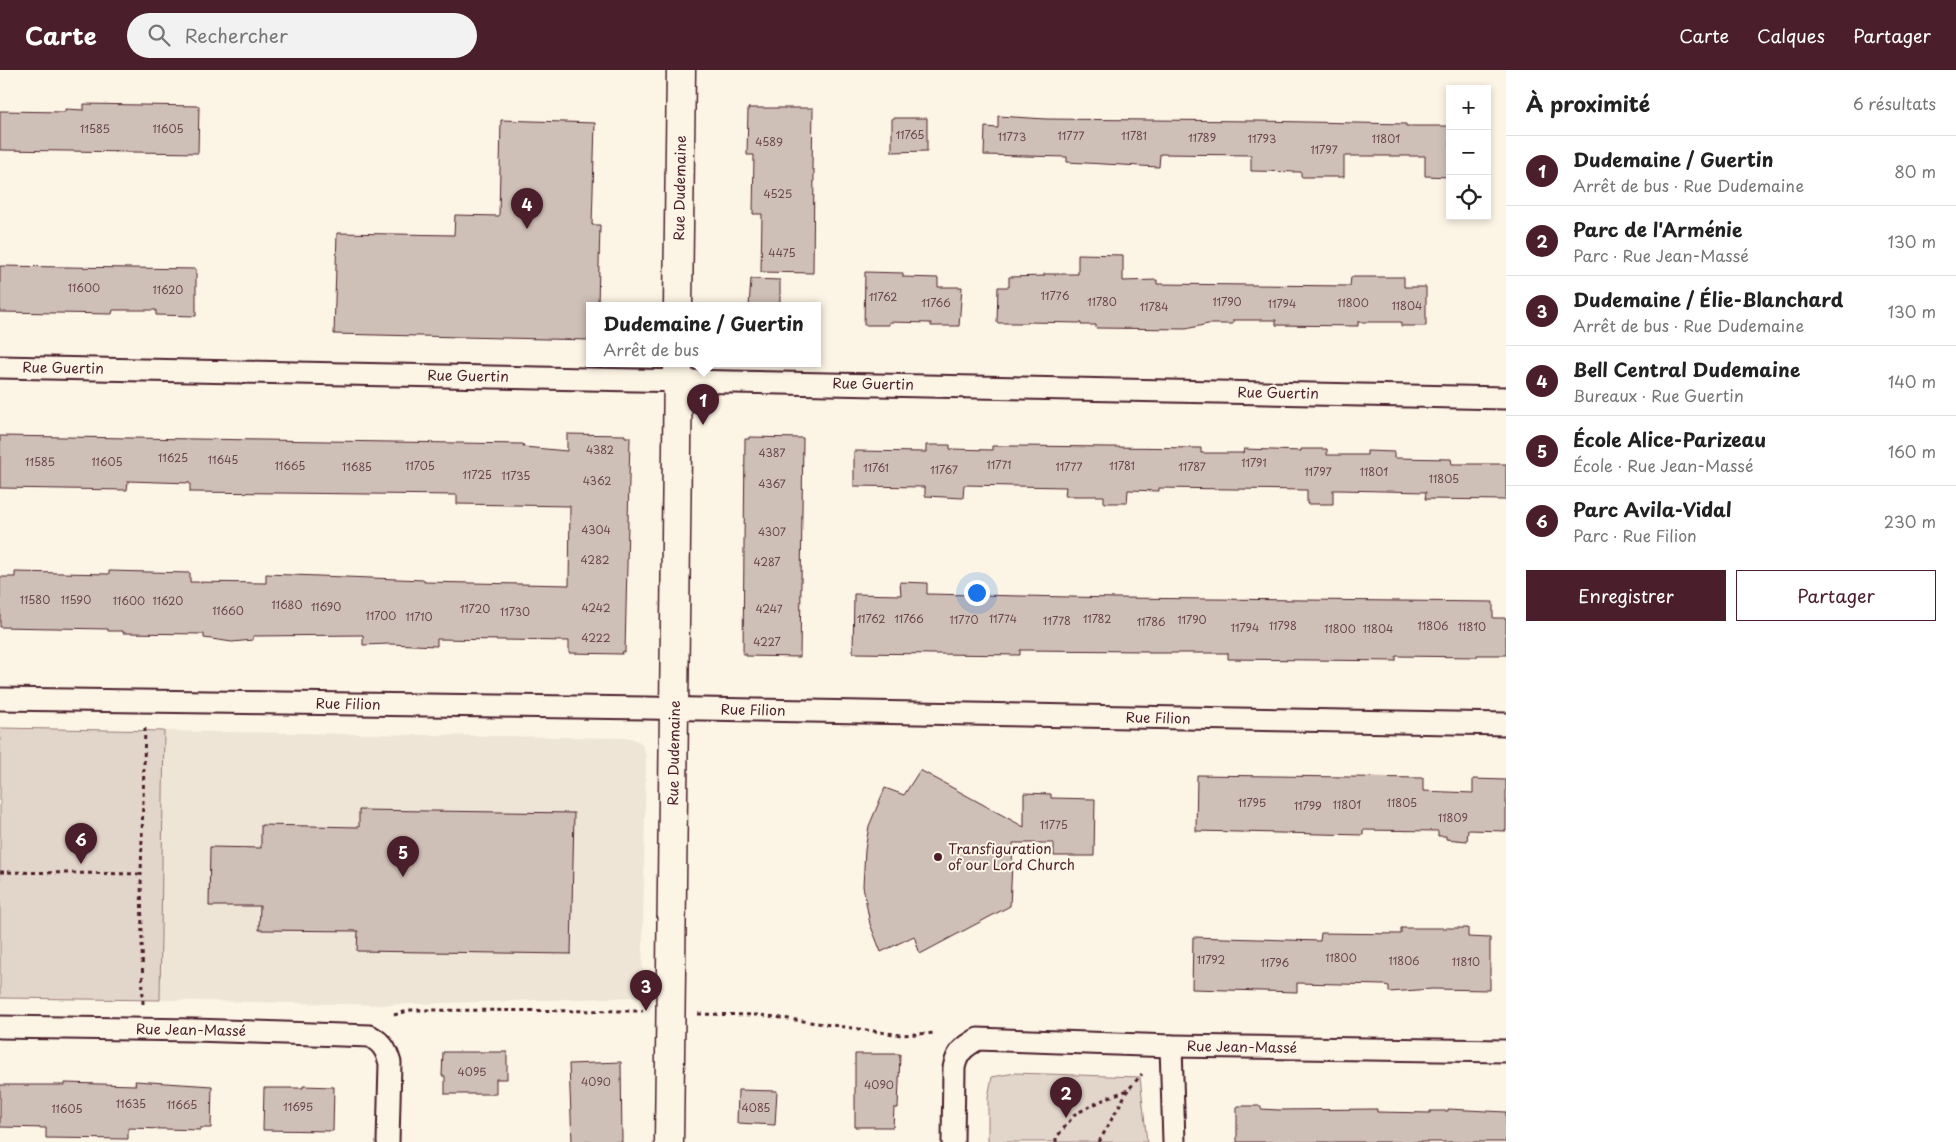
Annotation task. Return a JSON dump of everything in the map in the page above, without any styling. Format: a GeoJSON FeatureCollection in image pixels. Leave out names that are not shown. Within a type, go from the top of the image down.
{"type":"FeatureCollection","features":[{"type":"Feature","properties":{"kind":"street","name":"Rue Dudemaine"},"geometry":{"type":"LineString","coordinates":[[678,302],[681,70]]}},
{"type":"Feature","properties":{"kind":"street","name":"Rue Guertin"},"geometry":{"type":"LineString","coordinates":[[0,367],[678,372],[1506,398]]}},
{"type":"Feature","properties":{"kind":"street","name":"Rue Dudemaine"},"geometry":{"type":"LineString","coordinates":[[669,1142],[678,372]]}},
{"type":"Feature","properties":{"kind":"street","name":"Rue Filion"},"geometry":{"type":"LineString","coordinates":[[0,699],[1506,724]]}},
{"type":"Feature","properties":{"kind":"street","name":"Rue Jean-Massé"},"geometry":{"type":"LineString","coordinates":[[0,1027],[357,1034],[370,1036],[380,1041],[386,1050],[390,1063],[388,1142]]}},
{"type":"Feature","properties":{"kind":"street","name":"Rue Jean-Massé"},"geometry":{"type":"LineString","coordinates":[[953,1142],[954,1068],[956,1058],[967,1045],[978,1039],[1171,1046],[1506,1051]]}},
{"type":"Feature","properties":{"kind":"street"},"geometry":{"type":"LineString","coordinates":[[1171,1046],[1174,1142]]}},
{"type":"Feature","properties":{"kind":"path"},"geometry":{"type":"LineString","coordinates":[[143,1004],[144,727]]}},
{"type":"Feature","properties":{"kind":"path"},"geometry":{"type":"LineString","coordinates":[[0,872],[142,874]]}},
{"type":"Feature","properties":{"kind":"path"},"geometry":{"type":"LineString","coordinates":[[394,1015],[411,1010],[648,1011]]}},
{"type":"Feature","properties":{"kind":"path"},"geometry":{"type":"LineString","coordinates":[[695,1014],[761,1015],[902,1035],[935,1033]]}},
{"type":"Feature","properties":{"kind":"path"},"geometry":{"type":"LineString","coordinates":[[1099,1142],[1128,1090],[1142,1074]]}},
{"type":"Feature","properties":{"kind":"path"},"geometry":{"type":"LineString","coordinates":[[1056,1142],[1056,1138],[1075,1114],[1128,1090]]}},
{"type":"Feature","properties":{"kind":"shaded area"},"geometry":{"type":"Polygon","coordinates":[[[0,728],[164,731],[160,1000],[0,998],[0,728]]]}},
{"type":"Feature","properties":{"kind":"shaded area"},"geometry":{"type":"Polygon","coordinates":[[[164,731],[631,738],[640,742],[646,756],[642,997],[383,1005],[160,1000],[164,731]]]}},
{"type":"Feature","properties":{"kind":"shaded area"},"geometry":{"type":"Polygon","coordinates":[[[1015,1073],[1140,1077],[1147,1142],[988,1142],[988,1097],[992,1077],[1015,1073]]]}},
{"type":"Feature","properties":{"kind":"building"},"geometry":{"type":"Polygon","coordinates":[[[84,104],[199,106],[198,153],[0,150],[0,111],[65,112],[65,109],[84,110],[84,104]]]}},
{"type":"Feature","properties":{"kind":"building"},"geometry":{"type":"Polygon","coordinates":[[[748,108],[813,108],[813,273],[761,272],[762,214],[753,214],[754,155],[747,155],[748,108]]]}},
{"type":"Feature","properties":{"kind":"building"},"geometry":{"type":"Polygon","coordinates":[[[998,116],[1046,119],[1257,121],[1446,126],[1446,177],[1425,176],[1425,156],[1344,156],[1344,177],[1301,177],[1301,172],[1251,171],[1251,155],[1160,154],[1159,167],[1067,162],[1067,157],[984,155],[985,127],[998,128],[998,116]]]}},
{"type":"Feature","properties":{"kind":"building"},"geometry":{"type":"Polygon","coordinates":[[[892,118],[927,118],[927,151],[892,152],[892,118]]]}},
{"type":"Feature","properties":{"kind":"building"},"geometry":{"type":"Polygon","coordinates":[[[501,120],[595,123],[592,225],[600,225],[598,302],[586,302],[586,340],[334,334],[337,233],[454,235],[455,215],[499,216],[501,120]]]}},
{"type":"Feature","properties":{"kind":"building"},"geometry":{"type":"Polygon","coordinates":[[[1078,254],[1123,255],[1123,281],[1157,280],[1157,284],[1350,286],[1351,277],[1404,277],[1404,287],[1426,287],[1426,326],[1401,326],[1401,322],[1358,322],[1358,326],[1276,325],[1276,320],[1233,320],[1233,324],[1208,324],[1186,329],[1096,328],[1096,325],[1081,325],[1081,323],[997,323],[998,287],[1009,287],[1009,277],[1078,274],[1078,254]]]}},
{"type":"Feature","properties":{"kind":"building"},"geometry":{"type":"Polygon","coordinates":[[[0,266],[196,269],[196,316],[156,315],[156,310],[113,310],[112,314],[0,312],[0,266]]]}},
{"type":"Feature","properties":{"kind":"building"},"geometry":{"type":"Polygon","coordinates":[[[865,272],[903,273],[903,277],[938,278],[938,287],[962,287],[959,326],[931,326],[931,323],[889,322],[889,325],[864,325],[865,272]]]}},
{"type":"Feature","properties":{"kind":"building"},"geometry":{"type":"Polygon","coordinates":[[[751,279],[780,280],[780,302],[749,302],[751,279]]]}},
{"type":"Feature","properties":{"kind":"building"},"geometry":{"type":"Polygon","coordinates":[[[567,434],[625,435],[625,437],[630,437],[625,652],[623,651],[622,654],[569,653],[569,641],[437,639],[437,646],[363,645],[363,635],[253,636],[253,640],[232,642],[204,638],[204,634],[123,633],[123,631],[108,631],[108,629],[0,627],[0,577],[15,577],[15,572],[109,574],[109,571],[190,573],[190,582],[266,583],[266,574],[424,580],[424,582],[569,585],[570,506],[457,504],[457,495],[190,492],[190,483],[128,481],[127,490],[0,488],[0,436],[523,444],[524,447],[567,451],[567,434]]]}},
{"type":"Feature","properties":{"kind":"building"},"geometry":{"type":"Polygon","coordinates":[[[749,437],[803,438],[800,657],[746,656],[746,653],[743,654],[745,439],[749,439],[749,437]]]}},
{"type":"Feature","properties":{"kind":"building"},"geometry":{"type":"Polygon","coordinates":[[[926,445],[950,445],[950,449],[992,450],[992,446],[1018,446],[1201,448],[1201,453],[1243,453],[1244,449],[1301,451],[1301,449],[1327,449],[1327,455],[1367,455],[1367,451],[1394,452],[1394,458],[1451,459],[1452,464],[1506,464],[1506,500],[1425,499],[1426,492],[1333,490],[1333,504],[1307,504],[1307,490],[1159,488],[1159,491],[1128,490],[1127,503],[1104,503],[1104,496],[1065,496],[1066,487],[964,485],[963,498],[925,496],[925,487],[854,486],[854,451],[926,452],[926,445]]]}},
{"type":"Feature","properties":{"kind":"building"},"geometry":{"type":"Polygon","coordinates":[[[900,582],[927,583],[927,594],[1493,602],[1493,618],[1506,618],[1506,655],[1477,655],[1477,657],[1396,656],[1396,661],[1228,659],[1228,653],[1148,653],[1148,651],[1020,650],[1020,655],[853,653],[854,594],[901,595],[900,582]]]}},
{"type":"Feature","properties":{"kind":"building","name":"Transfiguration of our Lord Church"},"geometry":{"type":"Polygon","coordinates":[[[920,770],[1024,827],[1024,793],[1051,794],[1051,798],[1095,799],[1094,856],[1054,856],[1054,843],[1013,843],[1010,906],[920,954],[914,936],[881,952],[870,924],[863,886],[865,850],[869,826],[885,788],[904,795],[920,770]]]}},
{"type":"Feature","properties":{"kind":"building"},"geometry":{"type":"Polygon","coordinates":[[[1197,775],[1423,778],[1423,791],[1473,793],[1473,779],[1506,780],[1506,831],[1468,830],[1467,841],[1446,839],[1446,836],[1438,836],[1438,831],[1363,830],[1363,835],[1196,831],[1197,775]]]}},
{"type":"Feature","properties":{"kind":"building"},"geometry":{"type":"Polygon","coordinates":[[[359,810],[574,813],[571,954],[357,951],[358,931],[259,930],[260,906],[209,906],[210,847],[261,848],[261,825],[359,827],[359,810]]]}},
{"type":"Feature","properties":{"kind":"building"},"geometry":{"type":"Polygon","coordinates":[[[1401,928],[1468,928],[1468,937],[1490,938],[1490,990],[1432,989],[1389,992],[1389,986],[1384,985],[1297,983],[1297,992],[1192,989],[1193,937],[1320,941],[1321,933],[1401,934],[1401,928]]]}},
{"type":"Feature","properties":{"kind":"building"},"geometry":{"type":"Polygon","coordinates":[[[443,1052],[507,1052],[507,1079],[496,1079],[496,1094],[445,1094],[445,1076],[442,1076],[443,1052]]]}},
{"type":"Feature","properties":{"kind":"building"},"geometry":{"type":"Polygon","coordinates":[[[855,1054],[900,1054],[898,1108],[894,1108],[893,1127],[855,1127],[855,1054]]]}},
{"type":"Feature","properties":{"kind":"building"},"geometry":{"type":"Polygon","coordinates":[[[621,1062],[622,1142],[572,1142],[569,1064],[621,1062]]]}},
{"type":"Feature","properties":{"kind":"building"},"geometry":{"type":"Polygon","coordinates":[[[135,1081],[212,1086],[211,1128],[200,1128],[200,1130],[128,1128],[128,1139],[46,1138],[46,1128],[0,1127],[0,1085],[65,1085],[65,1083],[136,1085],[135,1081]]]}},
{"type":"Feature","properties":{"kind":"building"},"geometry":{"type":"Polygon","coordinates":[[[303,1086],[334,1087],[333,1131],[263,1130],[264,1088],[303,1088],[303,1086]]]}},
{"type":"Feature","properties":{"kind":"building"},"geometry":{"type":"Polygon","coordinates":[[[738,1090],[777,1091],[775,1125],[737,1123],[738,1090]]]}},
{"type":"Feature","properties":{"kind":"building"},"geometry":{"type":"Polygon","coordinates":[[[1237,1106],[1261,1106],[1261,1109],[1279,1110],[1377,1109],[1377,1112],[1430,1113],[1430,1111],[1448,1111],[1448,1109],[1506,1112],[1506,1142],[1237,1142],[1237,1106]]]}},
{"type":"Feature","properties":{"kind":"place","name":"Bell Central Dudemaine"},"geometry":{"type":"Point","coordinates":[527,229]}},
{"type":"Feature","properties":{"kind":"place","name":"Dudemaine / Guertin"},"geometry":{"type":"Point","coordinates":[703,425]}},
{"type":"Feature","properties":{"kind":"place","name":"Transfiguration of our Lord Church"},"geometry":{"type":"Point","coordinates":[938,857]}},
{"type":"Feature","properties":{"kind":"place","name":"Parc Avila-Vidal"},"geometry":{"type":"Point","coordinates":[81,864]}},
{"type":"Feature","properties":{"kind":"place","name":"École Alice-Parizeau"},"geometry":{"type":"Point","coordinates":[403,877]}},
{"type":"Feature","properties":{"kind":"place","name":"Dudemaine / Élie-Blanchard"},"geometry":{"type":"Point","coordinates":[646,1011]}},
{"type":"Feature","properties":{"kind":"place","name":"Parc de l'Arménie"},"geometry":{"type":"Point","coordinates":[1066,1118]}}]}
